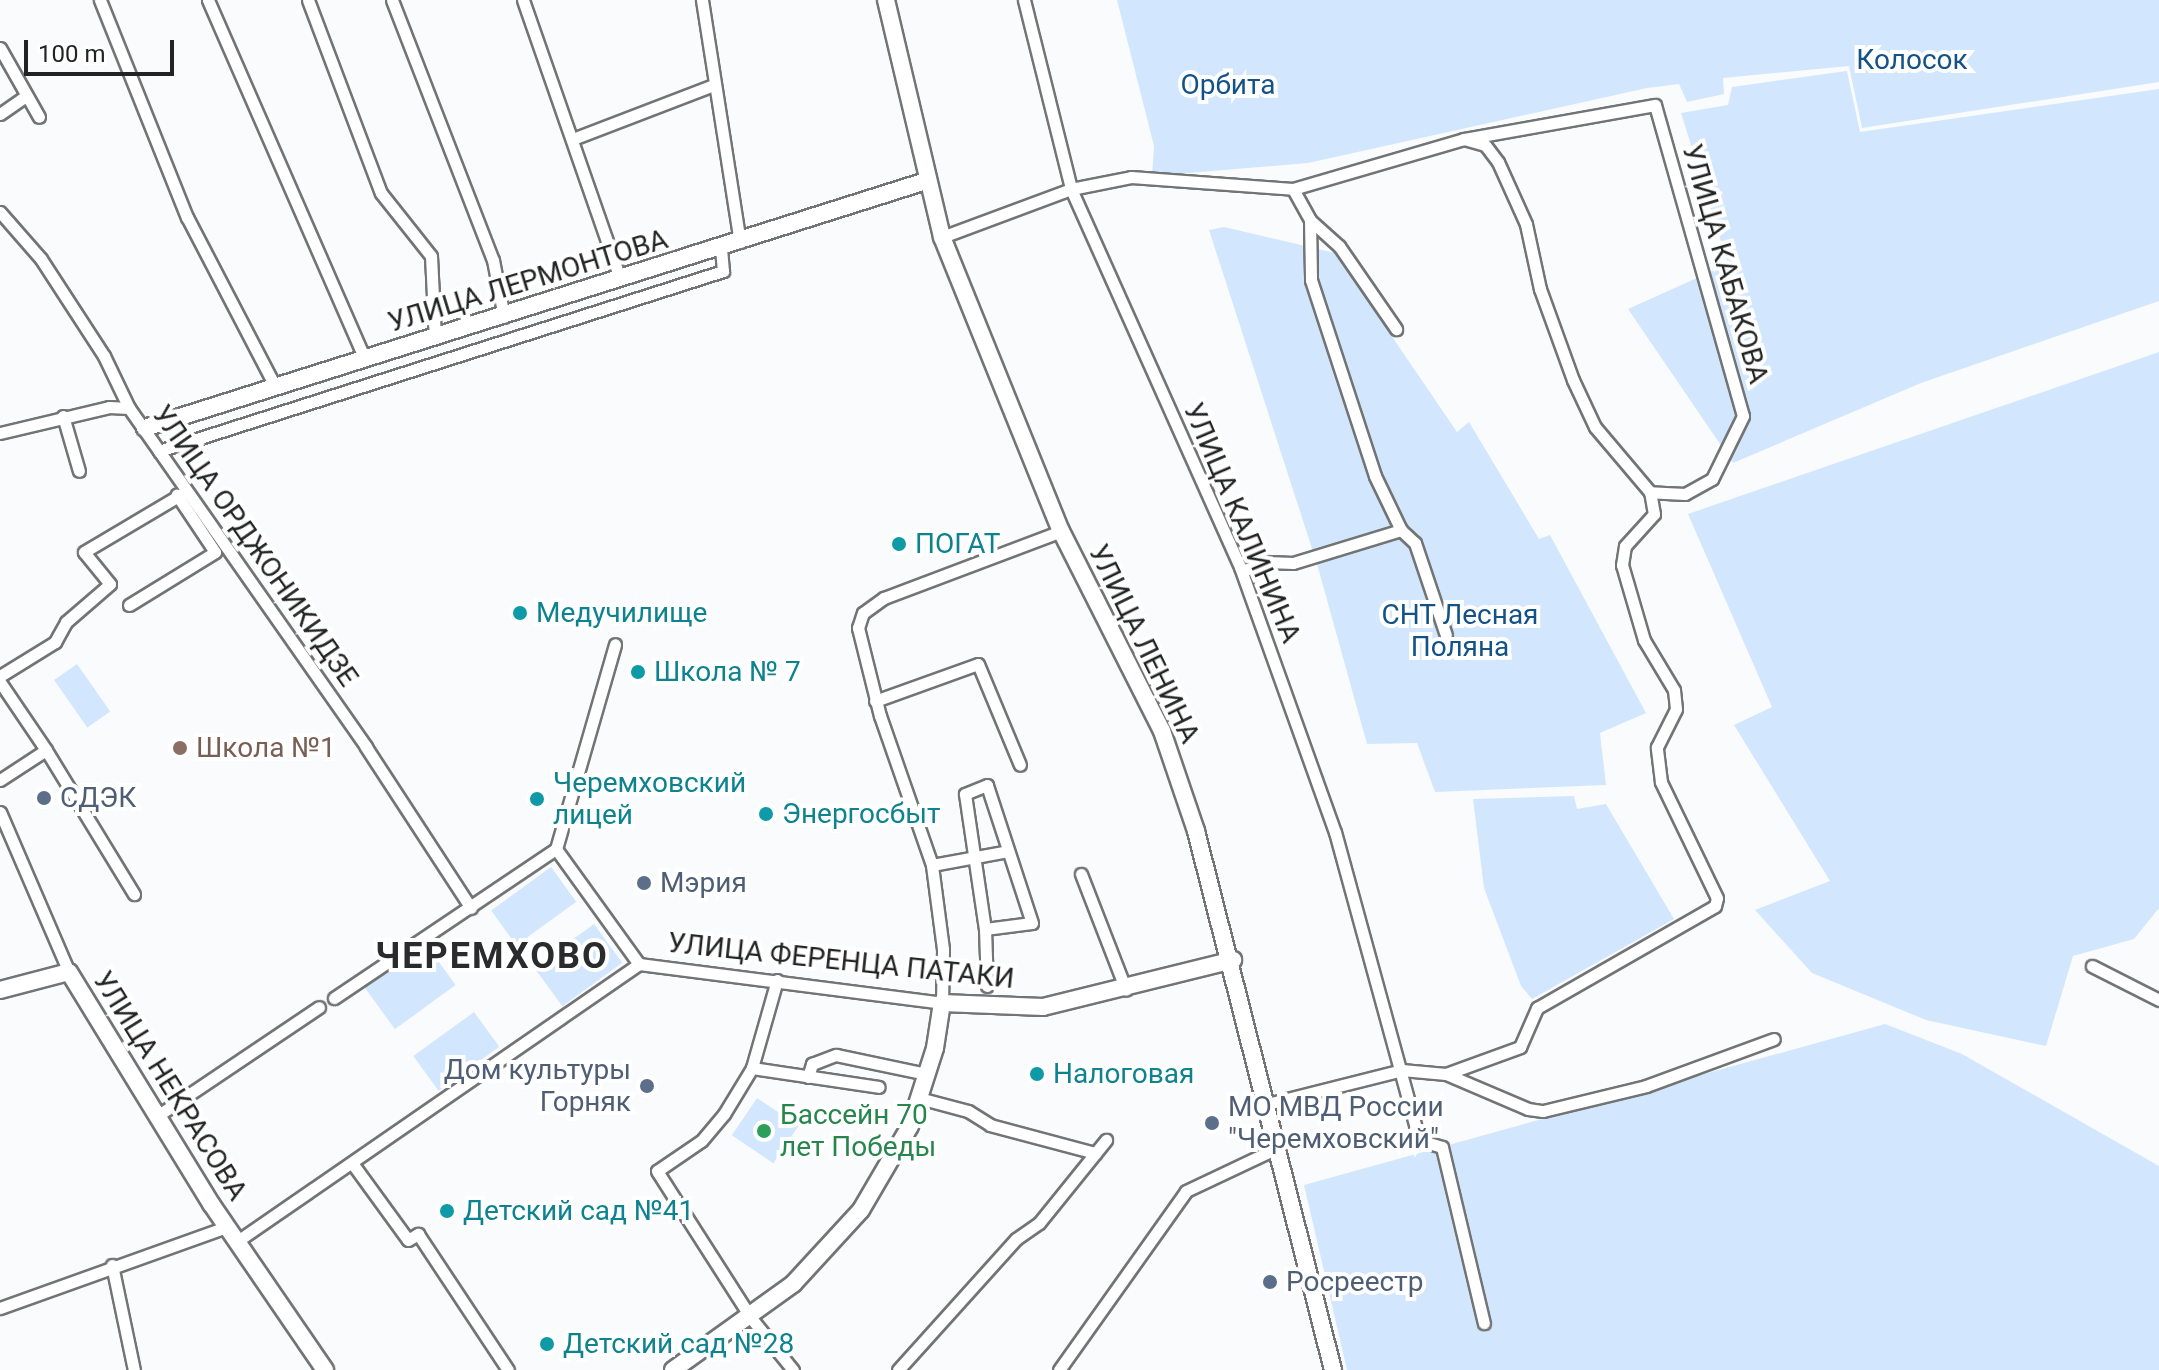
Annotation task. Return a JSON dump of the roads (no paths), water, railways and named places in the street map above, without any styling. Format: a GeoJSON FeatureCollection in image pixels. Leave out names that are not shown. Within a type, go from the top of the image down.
{"type":"FeatureCollection","features":[{"type":"Feature","properties":{"kind":"main road","name":"УЛИЦА ЛЕНИНА"},"geometry":{"type":"LineString","coordinates":[[886,0],[926,181],[942,237],[1061,531],[1162,731],[1233,960],[1333,1370]]}},
{"type":"Feature","properties":{"kind":"main road","name":"УЛИЦА ЛЕРМОНТОВА"},"geometry":{"type":"LineString","coordinates":[[145,428],[504,317],[926,181]]}},
{"type":"Feature","properties":{"kind":"main road","name":"УЛИЦА ФЕРЕНЦА ПАТАКИ"},"geometry":{"type":"LineString","coordinates":[[942,1003],[1043,1007],[1126,990],[1233,960]]}},
{"type":"Feature","properties":{"kind":"main road"},"geometry":{"type":"LineString","coordinates":[[0,990],[69,972]]}},
{"type":"Feature","properties":{"kind":"main road","name":"УЛИЦА НЕКРАСОВА"},"geometry":{"type":"LineString","coordinates":[[69,972],[226,1227],[325,1370]]}},
{"type":"Feature","properties":{"kind":"main road"},"geometry":{"type":"LineString","coordinates":[[673,1370],[751,1318],[793,1284],[861,1210],[882,1179],[919,1098],[942,1003]]}},
{"type":"Feature","properties":{"kind":"street"},"geometry":{"type":"LineString","coordinates":[[100,0],[187,217],[275,386]]}},
{"type":"Feature","properties":{"kind":"street"},"geometry":{"type":"LineString","coordinates":[[208,0],[365,359]]}},
{"type":"Feature","properties":{"kind":"street"},"geometry":{"type":"LineString","coordinates":[[308,0],[381,193],[431,256],[435,338]]}},
{"type":"Feature","properties":{"kind":"street"},"geometry":{"type":"LineString","coordinates":[[392,0],[493,260],[504,317]]}},
{"type":"Feature","properties":{"kind":"street"},"geometry":{"type":"LineString","coordinates":[[523,0],[620,278]]}},
{"type":"Feature","properties":{"kind":"street"},"geometry":{"type":"LineString","coordinates":[[702,0],[740,242]]}},
{"type":"Feature","properties":{"kind":"street","name":"УЛИЦА КАЛИНИНА"},"geometry":{"type":"LineString","coordinates":[[1024,0],[1071,189],[1242,571],[1335,832],[1419,1140],[1442,1147],[1484,1323]]}},
{"type":"Feature","properties":{"kind":"street"},"geometry":{"type":"LineString","coordinates":[[0,48],[39,117]]}},
{"type":"Feature","properties":{"kind":"street"},"geometry":{"type":"LineString","coordinates":[[573,139],[714,85]]}},
{"type":"Feature","properties":{"kind":"street"},"geometry":{"type":"LineString","coordinates":[[0,114],[26,96]]}},
{"type":"Feature","properties":{"kind":"street","name":"УЛИЦА КАБАКОВА"},"geometry":{"type":"LineString","coordinates":[[1464,139],[1655,105],[1743,416],[1712,479],[1685,494],[1650,492]]}},
{"type":"Feature","properties":{"kind":"street"},"geometry":{"type":"LineString","coordinates":[[942,237],[1071,189],[1131,177],[1293,189],[1464,139],[1485,145],[1498,162],[1526,224],[1540,289],[1573,380],[1595,427],[1650,492],[1654,514],[1625,546],[1622,565],[1644,640],[1674,690],[1676,709],[1657,747],[1661,782],[1717,898],[1715,906],[1537,1008],[1520,1047],[1446,1074]]}},
{"type":"Feature","properties":{"kind":"street"},"geometry":{"type":"LineString","coordinates":[[1293,189],[1310,220],[1339,246],[1396,329]]}},
{"type":"Feature","properties":{"kind":"street","name":"УЛИЦА ОРДЖОНИКИДЗЕ"},"geometry":{"type":"LineString","coordinates":[[0,212],[41,259],[104,356],[129,408],[159,451],[181,494],[366,747],[471,908]]}},
{"type":"Feature","properties":{"kind":"street"},"geometry":{"type":"LineString","coordinates":[[1310,220],[1311,280],[1375,476],[1401,530],[1415,543],[1446,635]]}},
{"type":"Feature","properties":{"kind":"street"},"geometry":{"type":"LineString","coordinates":[[159,451],[723,271],[721,248]]}},
{"type":"Feature","properties":{"kind":"street"},"geometry":{"type":"LineString","coordinates":[[0,433],[63,416],[129,408]]}},
{"type":"Feature","properties":{"kind":"street"},"geometry":{"type":"LineString","coordinates":[[63,416],[79,471]]}},
{"type":"Feature","properties":{"kind":"street"},"geometry":{"type":"LineString","coordinates":[[129,605],[215,552],[181,494],[84,552],[110,584],[66,622],[55,642],[0,679],[134,894]]}},
{"type":"Feature","properties":{"kind":"street"},"geometry":{"type":"LineString","coordinates":[[1242,571],[1267,562],[1293,563],[1401,530]]}},
{"type":"Feature","properties":{"kind":"street"},"geometry":{"type":"LineString","coordinates":[[942,1003],[943,949],[932,865],[859,646],[863,613],[884,598],[1061,531]]}},
{"type":"Feature","properties":{"kind":"street"},"geometry":{"type":"LineString","coordinates":[[334,998],[556,849],[615,644]]}},
{"type":"Feature","properties":{"kind":"street"},"geometry":{"type":"LineString","coordinates":[[875,701],[978,664],[1020,765]]}},
{"type":"Feature","properties":{"kind":"street"},"geometry":{"type":"LineString","coordinates":[[0,780],[46,750]]}},
{"type":"Feature","properties":{"kind":"street"},"geometry":{"type":"LineString","coordinates":[[985,929],[1032,923],[987,785],[965,794],[985,929],[987,986]]}},
{"type":"Feature","properties":{"kind":"street","name":"УЛИЦА НЕКРАСОВА"},"geometry":{"type":"LineString","coordinates":[[0,812],[69,972]]}},
{"type":"Feature","properties":{"kind":"street"},"geometry":{"type":"LineString","coordinates":[[556,849],[639,964]]}},
{"type":"Feature","properties":{"kind":"street"},"geometry":{"type":"LineString","coordinates":[[932,865],[1008,851]]}},
{"type":"Feature","properties":{"kind":"street"},"geometry":{"type":"LineString","coordinates":[[1081,874],[1126,990]]}},
{"type":"Feature","properties":{"kind":"street","name":"УЛИЦА ФЕРЕНЦА ПАТАКИ"},"geometry":{"type":"LineString","coordinates":[[236,1242],[639,964],[942,1003]]}},
{"type":"Feature","properties":{"kind":"street"},"geometry":{"type":"LineString","coordinates":[[2092,966],[2159,1000]]}},
{"type":"Feature","properties":{"kind":"street"},"geometry":{"type":"LineString","coordinates":[[777,980],[752,1068],[701,1141],[657,1171],[751,1318],[793,1370]]}},
{"type":"Feature","properties":{"kind":"street"},"geometry":{"type":"LineString","coordinates":[[157,1116],[319,1007]]}},
{"type":"Feature","properties":{"kind":"street"},"geometry":{"type":"LineString","coordinates":[[1267,1104],[1402,1070],[1446,1074],[1528,1109],[1543,1111],[1646,1086],[1774,1039]]}},
{"type":"Feature","properties":{"kind":"street"},"geometry":{"type":"LineString","coordinates":[[808,1077],[812,1064],[836,1055],[927,1074]]}},
{"type":"Feature","properties":{"kind":"street"},"geometry":{"type":"LineString","coordinates":[[752,1068],[879,1087]]}},
{"type":"Feature","properties":{"kind":"street"},"geometry":{"type":"LineString","coordinates":[[919,1098],[968,1111],[990,1125],[1095,1153]]}},
{"type":"Feature","properties":{"kind":"street"},"geometry":{"type":"LineString","coordinates":[[898,1370],[1016,1239],[1039,1223],[1106,1140]]}},
{"type":"Feature","properties":{"kind":"street"},"geometry":{"type":"LineString","coordinates":[[1059,1370],[1186,1191],[1277,1148]]}},
{"type":"Feature","properties":{"kind":"street"},"geometry":{"type":"LineString","coordinates":[[352,1163],[408,1240],[418,1234],[508,1370]]}},
{"type":"Feature","properties":{"kind":"street"},"geometry":{"type":"LineString","coordinates":[[0,1308],[112,1265],[226,1227]]}},
{"type":"Feature","properties":{"kind":"street"},"geometry":{"type":"LineString","coordinates":[[112,1265],[134,1370]]}},
{"type":"Feature","properties":{"kind":"place","name":"ПОГАТ"},"geometry":{"type":"Point","coordinates":[899,544]}},
{"type":"Feature","properties":{"kind":"place","name":"Медучилище"},"geometry":{"type":"Point","coordinates":[520,613]}},
{"type":"Feature","properties":{"kind":"place","name":"Школа № 7"},"geometry":{"type":"Point","coordinates":[638,672]}},
{"type":"Feature","properties":{"kind":"place","name":"Школа №1"},"geometry":{"type":"Point","coordinates":[180,748]}},
{"type":"Feature","properties":{"kind":"place","name":"СДЭК"},"geometry":{"type":"Point","coordinates":[44,798]}},
{"type":"Feature","properties":{"kind":"place","name":"Черемховский лицей"},"geometry":{"type":"Point","coordinates":[537,799]}},
{"type":"Feature","properties":{"kind":"place","name":"Энергосбыт"},"geometry":{"type":"Point","coordinates":[766,814]}},
{"type":"Feature","properties":{"kind":"place","name":"Мэрия"},"geometry":{"type":"Point","coordinates":[644,883]}},
{"type":"Feature","properties":{"kind":"place","name":"Налоговая"},"geometry":{"type":"Point","coordinates":[1037,1074]}},
{"type":"Feature","properties":{"kind":"place","name":"Дом культуры Горняк"},"geometry":{"type":"Point","coordinates":[647,1086]}},
{"type":"Feature","properties":{"kind":"place","name":"МО МВД России \"Черемховский\""},"geometry":{"type":"Point","coordinates":[1212,1123]}},
{"type":"Feature","properties":{"kind":"place","name":"Бассейн 70 лет Победы"},"geometry":{"type":"Point","coordinates":[764,1131]}},
{"type":"Feature","properties":{"kind":"place","name":"Детский сад №41"},"geometry":{"type":"Point","coordinates":[447,1211]}},
{"type":"Feature","properties":{"kind":"place","name":"Росреестр"},"geometry":{"type":"Point","coordinates":[1270,1282]}},
{"type":"Feature","properties":{"kind":"place","name":"Детский сад №28"},"geometry":{"type":"Point","coordinates":[547,1344]}},
{"type":"Feature","properties":{"kind":"district","name":"ЧЕРЕМХОВО"},"geometry":{"type":"Point","coordinates":[492,957]}},
{"type":"Feature","properties":{"kind":"park label","name":"Колосок"},"geometry":{"type":"Point","coordinates":[1912,60]}},
{"type":"Feature","properties":{"kind":"park label","name":"Орбита"},"geometry":{"type":"Point","coordinates":[1228,85]}},
{"type":"Feature","properties":{"kind":"park label","name":"СНТ Лесная Поляна"},"geometry":{"type":"Point","coordinates":[1460,631]}}]}
